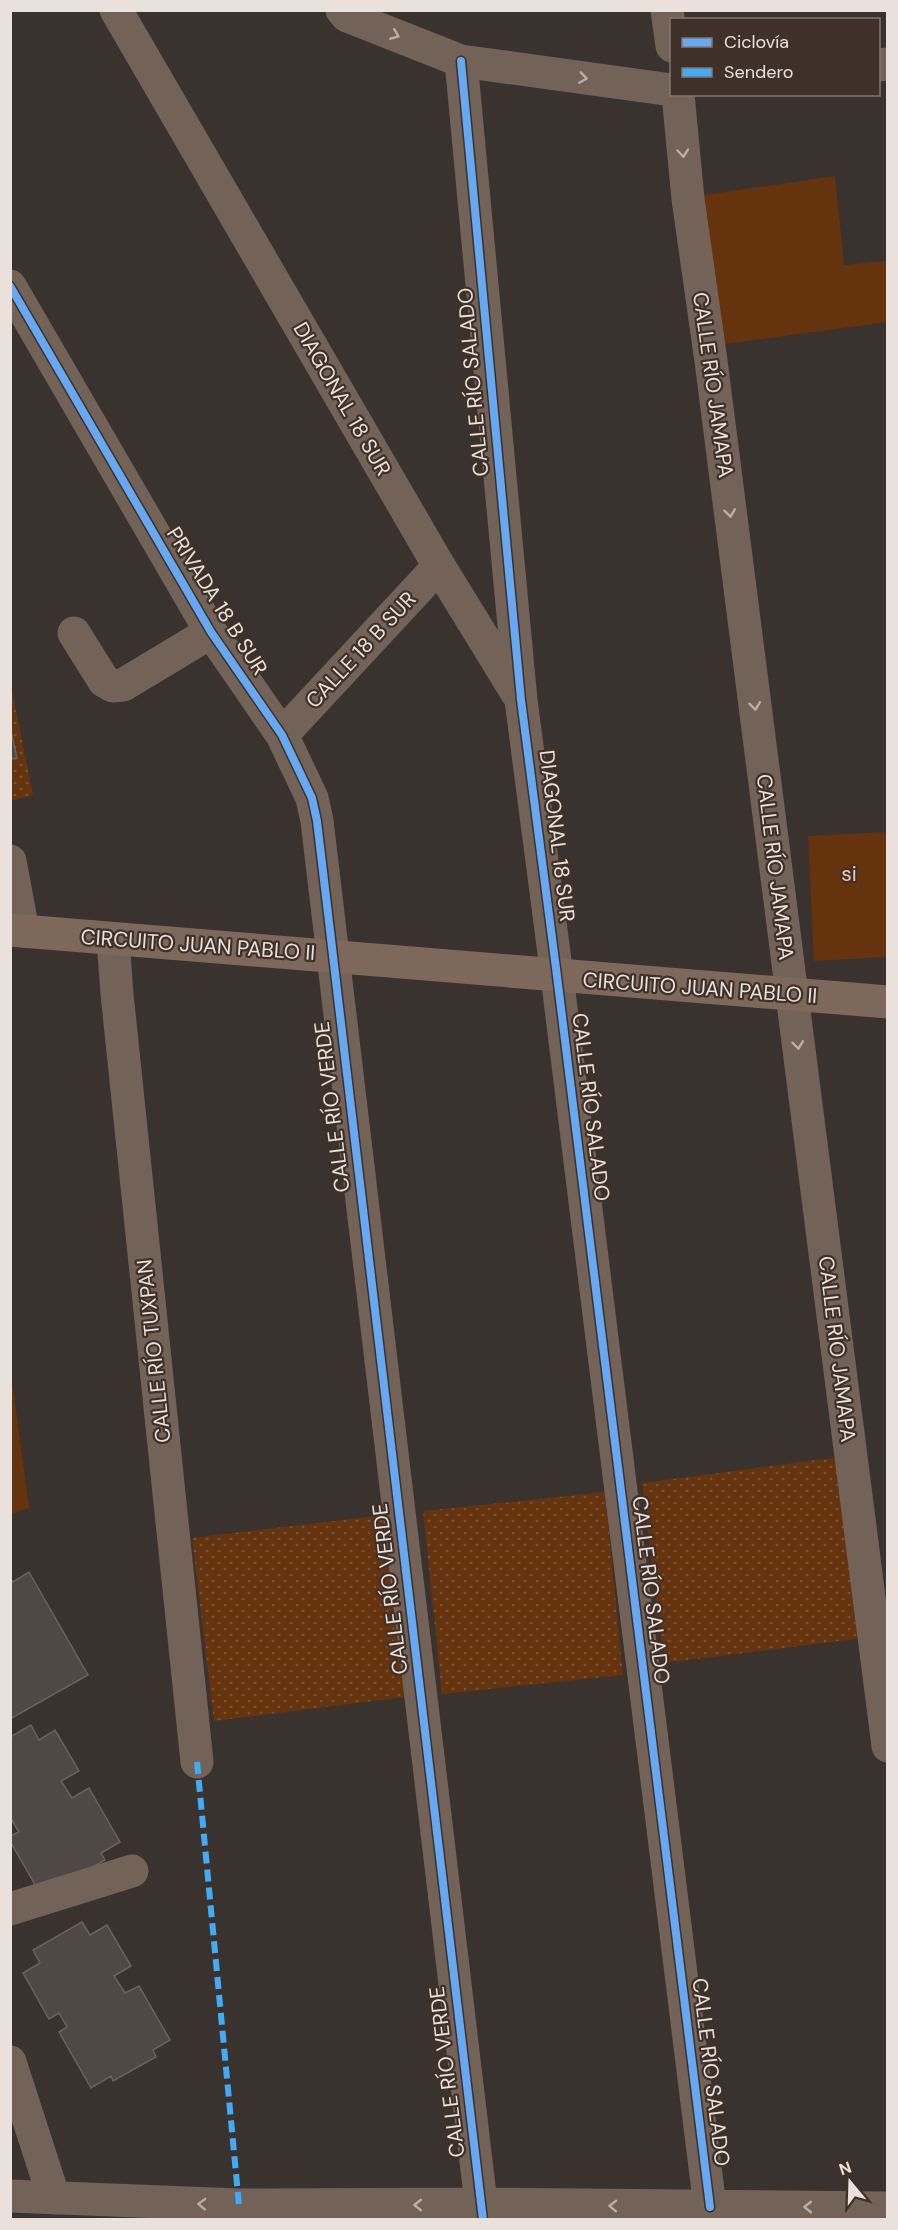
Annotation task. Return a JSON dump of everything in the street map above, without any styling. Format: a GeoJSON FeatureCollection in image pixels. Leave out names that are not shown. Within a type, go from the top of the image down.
{"type":"FeatureCollection","features":[{"type":"Feature","properties":{"kind":"main road","name":"CIRCUITO JUAN PABLO II"},"geometry":{"type":"LineString","coordinates":[[17,930],[113,940],[332,955],[557,976],[888,1002]]}},
{"type":"Feature","properties":{"kind":"street","name":"DIAGONAL 18 SUR"},"geometry":{"type":"LineString","coordinates":[[116,10],[439,566],[521,699],[557,976]]}},
{"type":"Feature","properties":{"kind":"street"},"geometry":{"type":"LineString","coordinates":[[342,10],[347,16],[461,62],[670,90]]}},
{"type":"Feature","properties":{"kind":"street"},"geometry":{"type":"LineString","coordinates":[[667,10],[670,32]]}},
{"type":"Feature","properties":{"kind":"street","name":"CALLE RÍO SALADO"},"geometry":{"type":"LineString","coordinates":[[461,62],[521,699]]}},
{"type":"Feature","properties":{"kind":"street","name":"CALLE RÍO JAMAPA"},"geometry":{"type":"LineString","coordinates":[[678,96],[688,199],[711,361],[888,1746]]}},
{"type":"Feature","properties":{"kind":"street","name":"PRIVADA 18 B SUR"},"geometry":{"type":"LineString","coordinates":[[12,292],[211,632],[282,735],[312,798],[317,821],[332,955]]}},
{"type":"Feature","properties":{"kind":"street","name":"CALLE 18 B SUR"},"geometry":{"type":"LineString","coordinates":[[282,735],[439,566]]}},
{"type":"Feature","properties":{"kind":"street"},"geometry":{"type":"LineString","coordinates":[[74,633],[104,681],[113,686],[123,684],[211,632]]}},
{"type":"Feature","properties":{"kind":"street"},"geometry":{"type":"LineString","coordinates":[[10,861],[17,930]]}},
{"type":"Feature","properties":{"kind":"street","name":"CALLE RÍO TUXPAN"},"geometry":{"type":"LineString","coordinates":[[113,940],[196,1762]]}},
{"type":"Feature","properties":{"kind":"street","name":"CALLE RÍO VERDE"},"geometry":{"type":"LineString","coordinates":[[332,955],[482,2212]]}},
{"type":"Feature","properties":{"kind":"street","name":"CALLE RÍO SALADO"},"geometry":{"type":"LineString","coordinates":[[557,976],[710,2207]]}},
{"type":"Feature","properties":{"kind":"street"},"geometry":{"type":"LineString","coordinates":[[10,1908],[132,1871]]}},
{"type":"Feature","properties":{"kind":"street"},"geometry":{"type":"LineString","coordinates":[[10,2062],[54,2198]]}},
{"type":"Feature","properties":{"kind":"street"},"geometry":{"type":"LineString","coordinates":[[10,2196],[240,2212],[482,2212],[710,2207],[888,2208]]}},
{"type":"Feature","properties":{"kind":"green space"},"geometry":{"type":"Polygon","coordinates":[[[835,176],[844,265],[887,261],[887,322],[725,344],[698,196],[835,176]]]}},
{"type":"Feature","properties":{"kind":"green space"},"geometry":{"type":"Polygon","coordinates":[[[10,681],[33,795],[11,801],[10,801],[10,681]]]}},
{"type":"Feature","properties":{"kind":"green space","name":"si"},"geometry":{"type":"Polygon","coordinates":[[[887,832],[887,957],[814,961],[808,836],[887,832]]]}},
{"type":"Feature","properties":{"kind":"green space"},"geometry":{"type":"Polygon","coordinates":[[[10,1366],[29,1508],[11,1514],[10,1513],[10,1366]]]}},
{"type":"Feature","properties":{"kind":"green space"},"geometry":{"type":"Polygon","coordinates":[[[840,1457],[863,1638],[664,1663],[642,1483],[840,1457]]]}},
{"type":"Feature","properties":{"kind":"green space"},"geometry":{"type":"Polygon","coordinates":[[[605,1492],[623,1675],[442,1694],[423,1511],[605,1492]]]}},
{"type":"Feature","properties":{"kind":"green space"},"geometry":{"type":"Polygon","coordinates":[[[384,1515],[405,1697],[214,1721],[192,1538],[384,1515]]]}},
{"type":"Feature","properties":{"kind":"building"},"geometry":{"type":"Polygon","coordinates":[[[10,726],[17,758],[10,759],[10,726]]]}},
{"type":"Feature","properties":{"kind":"building"},"geometry":{"type":"Polygon","coordinates":[[[29,1572],[88,1675],[10,1719],[10,1578],[13,1582],[29,1572]]]}},
{"type":"Feature","properties":{"kind":"building"},"geometry":{"type":"Polygon","coordinates":[[[31,1725],[39,1740],[55,1730],[79,1771],[61,1781],[72,1798],[89,1788],[120,1842],[101,1853],[105,1860],[62,1885],[38,1890],[10,1841],[10,1836],[19,1832],[10,1817],[10,1737],[31,1725]]]}},
{"type":"Feature","properties":{"kind":"building"},"geometry":{"type":"Polygon","coordinates":[[[82,1922],[90,1935],[107,1925],[131,1966],[114,1976],[125,1993],[139,1986],[170,2040],[153,2050],[156,2057],[113,2081],[111,2076],[91,2088],[59,2032],[67,2027],[59,2013],[49,2019],[23,1973],[40,1963],[33,1950],[82,1922]]]}},
{"type":"Feature","properties":{"kind":"marked path"},"geometry":{"type":"LineString","coordinates":[[197,1762],[239,2205]]}},
{"type":"Feature","properties":{"kind":"cycle path"},"geometry":{"type":"LineString","coordinates":[[461,61],[521,700],[710,2207]]}},
{"type":"Feature","properties":{"kind":"cycle path"},"geometry":{"type":"LineString","coordinates":[[10,286],[211,632],[282,735],[312,798],[317,821],[483,2220]]}}]}
